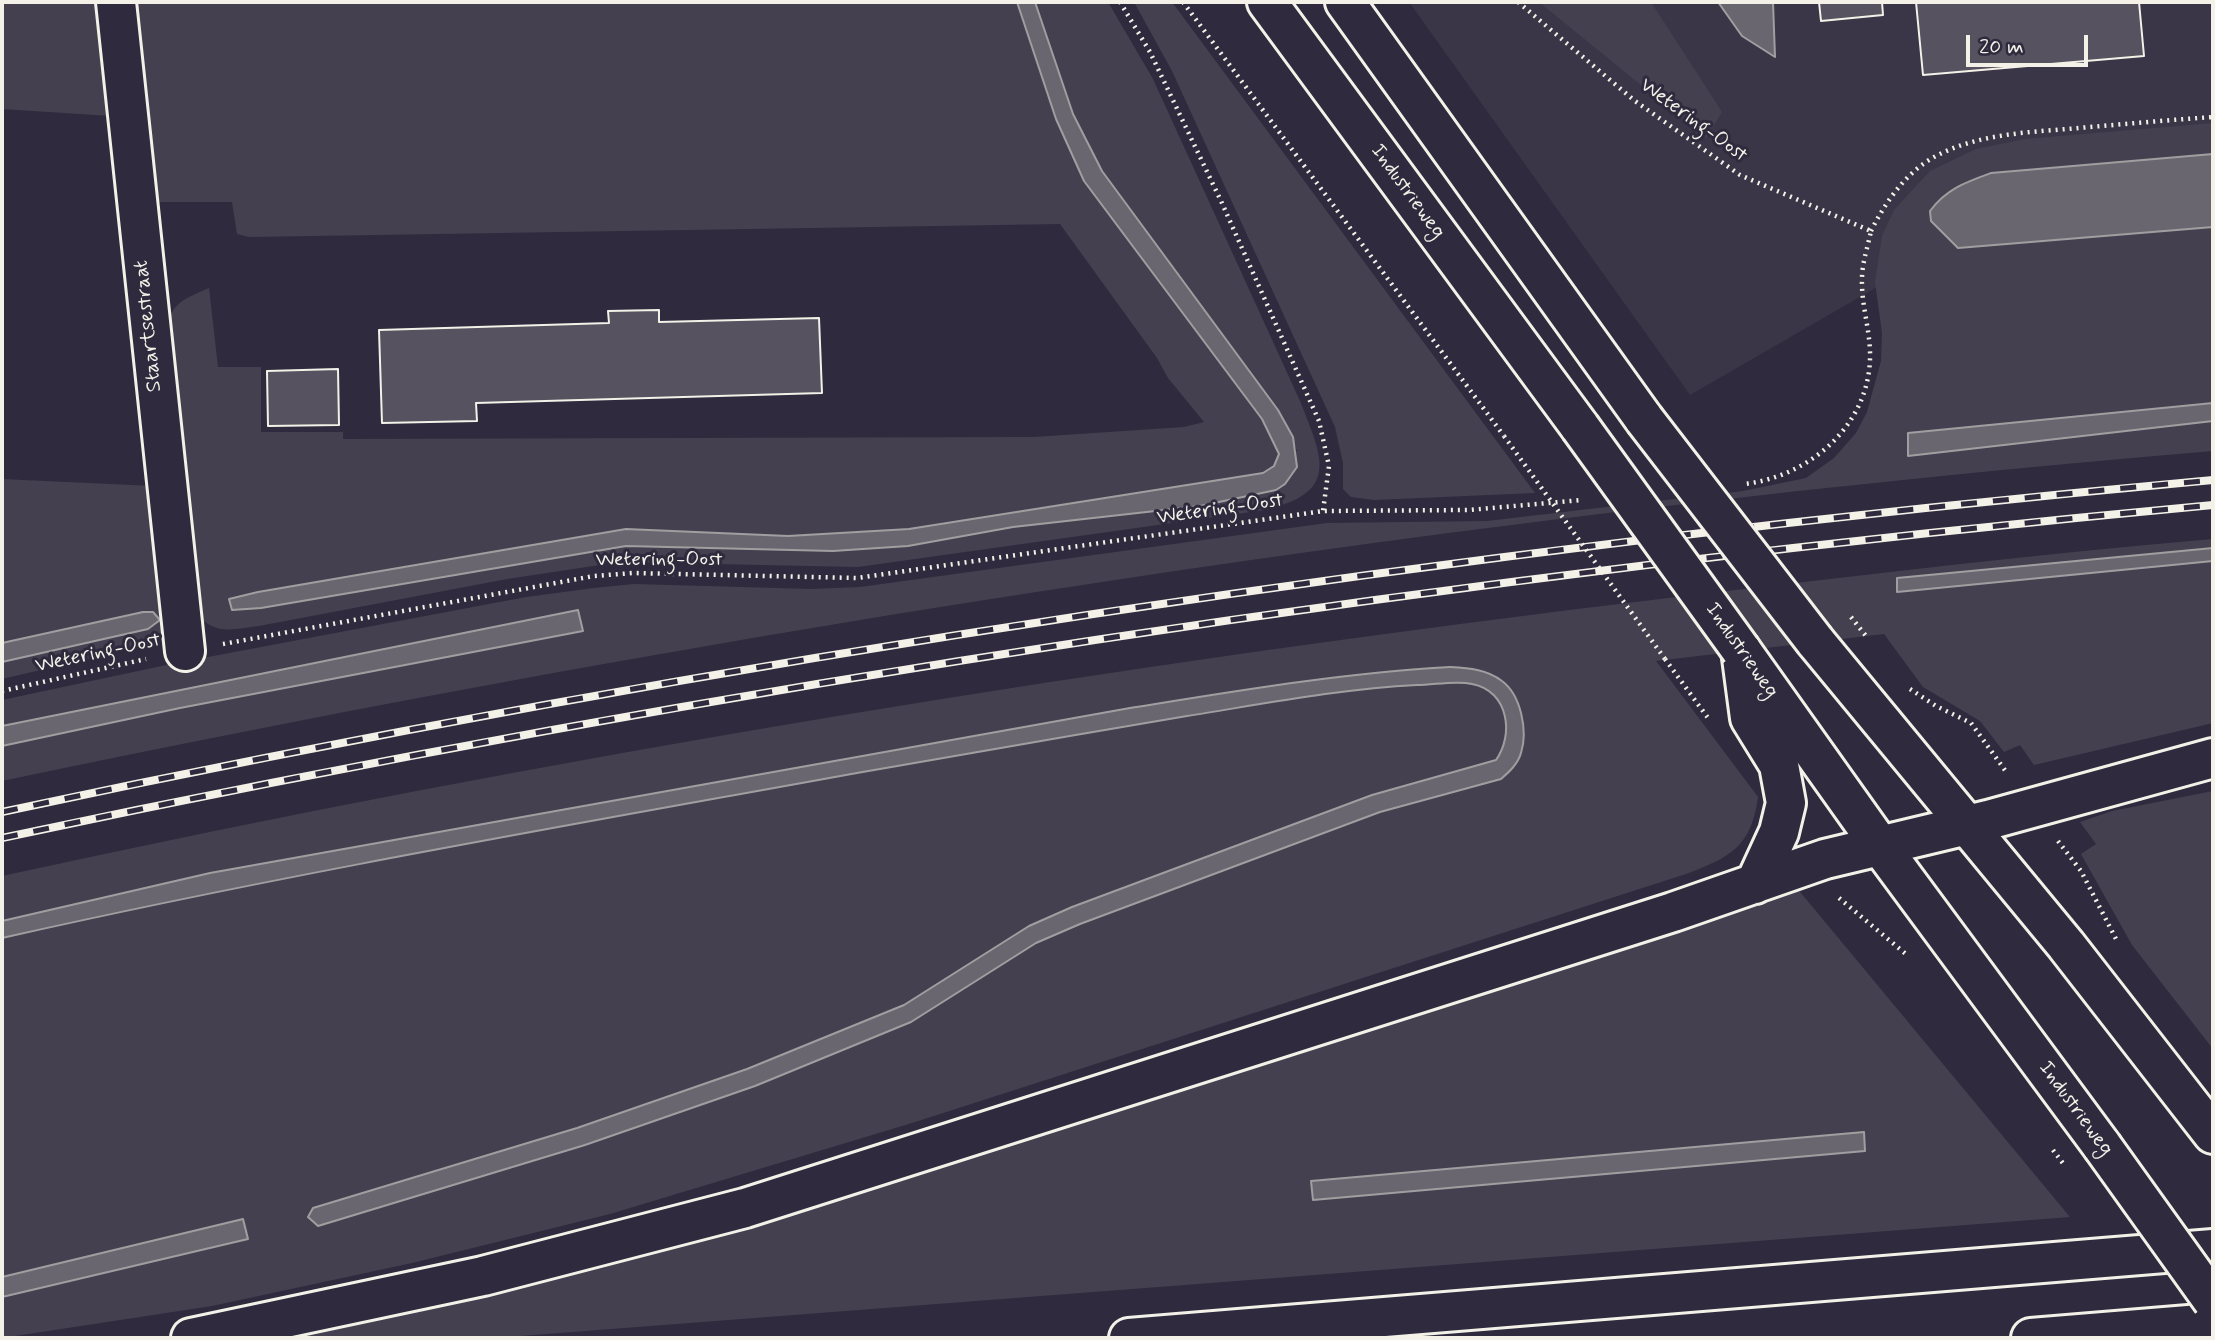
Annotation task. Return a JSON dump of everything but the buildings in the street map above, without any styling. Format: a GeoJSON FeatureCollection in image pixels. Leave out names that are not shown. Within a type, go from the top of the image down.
{"type":"FeatureCollection","features":[{"type":"Feature","properties":{"kind":"main road","name":"Staartsestraat"},"geometry":{"type":"LineString","coordinates":[[116,2],[185,651]]}},
{"type":"Feature","properties":{"kind":"main road","name":"Industrieweg"},"geometry":{"type":"LineString","coordinates":[[1267,2],[1580,427],[1881,847],[2213,1301]]}},
{"type":"Feature","properties":{"kind":"main road"},"geometry":{"type":"LineString","coordinates":[[1345,2],[1644,419],[1815,641],[2066,945],[2213,1134]]}},
{"type":"Feature","properties":{"kind":"main road"},"geometry":{"type":"LineString","coordinates":[[1741,650],[1750,718],[1779,765],[1786,803],[1779,832],[1755,884]]}},
{"type":"Feature","properties":{"kind":"main road"},"geometry":{"type":"LineString","coordinates":[[191,1338],[484,1276],[745,1208],[1814,863],[1967,825],[2213,758]]}},
{"type":"Feature","properties":{"kind":"main road"},"geometry":{"type":"LineString","coordinates":[[1129,1338],[2213,1249]]}},
{"type":"Feature","properties":{"kind":"main road"},"geometry":{"type":"LineString","coordinates":[[2031,1338],[2213,1323]]}},
{"type":"Feature","properties":{"kind":"path"},"geometry":{"type":"LineString","coordinates":[[1120,2],[1150,52],[1221,201],[1319,421],[1329,466],[1323,511]]}},
{"type":"Feature","properties":{"kind":"path"},"geometry":{"type":"LineString","coordinates":[[1183,2],[1712,723]]}},
{"type":"Feature","properties":{"kind":"path","name":"Wetering-Oost"},"geometry":{"type":"LineString","coordinates":[[1518,2],[1635,101],[1712,157],[1762,186],[1871,231]]}},
{"type":"Feature","properties":{"kind":"path"},"geometry":{"type":"LineString","coordinates":[[1739,484],[1777,478],[1802,468],[1828,448],[1857,410],[1870,361],[1862,278],[1871,231],[1885,204],[1909,176],[1942,153],[2020,133],[2213,117]]}},
{"type":"Feature","properties":{"kind":"path","name":"Wetering-Oost"},"geometry":{"type":"LineString","coordinates":[[2,691],[185,651],[594,576],[633,573],[857,578],[1323,511],[1469,510],[1593,499]]}},
{"type":"Feature","properties":{"kind":"path"},"geometry":{"type":"LineString","coordinates":[[1814,863],[1839,898],[1911,958]]}},
{"type":"Feature","properties":{"kind":"path","name":"Industrieweg"},"geometry":{"type":"LineString","coordinates":[[2045,1139],[2053,1150]]}},
{"type":"Feature","properties":{"kind":"shaded area"},"geometry":{"type":"Polygon","coordinates":[[[2,2],[99,2],[111,116],[2,109],[2,2]]]}},
{"type":"Feature","properties":{"kind":"shaded area"},"geometry":{"type":"Polygon","coordinates":[[[130,2],[1108,2],[1153,79],[1300,401],[1315,440],[1319,471],[1315,483],[1305,494],[1289,503],[1265,510],[858,567],[620,562],[507,579],[259,626],[217,628],[195,613],[168,321],[179,304],[209,288],[218,367],[261,367],[261,432],[343,432],[343,439],[1034,437],[1184,427],[1204,422],[1168,378],[1157,358],[1060,224],[249,237],[237,234],[232,202],[152,202],[130,2]],[[1102,172],[1101,204],[1262,419],[1279,454],[1297,451],[1278,410],[1102,172]]]}},
{"type":"Feature","properties":{"kind":"shaded area"},"geometry":{"type":"Polygon","coordinates":[[[1017,2],[1035,2],[1073,114],[1102,171],[1278,410],[1293,437],[1297,467],[1285,484],[1276,490],[1200,506],[1013,527],[908,546],[833,551],[626,546],[261,608],[232,610],[229,599],[258,592],[626,529],[788,536],[909,529],[1263,473],[1274,466],[1279,454],[1262,419],[1084,181],[1056,119],[1017,2]]]}},
{"type":"Feature","properties":{"kind":"shaded area"},"geometry":{"type":"Polygon","coordinates":[[[1134,2],[1172,2],[1535,493],[1374,500],[1351,497],[1343,489],[1343,463],[1335,427],[1172,71],[1134,2]]]}},
{"type":"Feature","properties":{"kind":"shaded area"},"geometry":{"type":"Polygon","coordinates":[[[1409,2],[2213,2],[2213,216],[1962,238],[1690,395],[1409,2]]]}},
{"type":"Feature","properties":{"kind":"shaded area"},"geometry":{"type":"Polygon","coordinates":[[[1539,2],[1651,2],[1722,112],[1706,138],[1539,2]]]}},
{"type":"Feature","properties":{"kind":"shaded area"},"geometry":{"type":"Polygon","coordinates":[[[1718,2],[1773,2],[1775,57],[1742,36],[1718,2]]]}},
{"type":"Feature","properties":{"kind":"shaded area"},"geometry":{"type":"Polygon","coordinates":[[[2213,123],[2213,154],[1991,173],[1958,248],[2213,227],[2213,451],[1657,507],[1379,542],[1102,582],[551,674],[276,725],[2,781],[2,700],[171,664],[526,597],[634,584],[811,589],[860,587],[1327,523],[1487,521],[1743,491],[1806,478],[1834,458],[1856,433],[1867,412],[1881,361],[1882,333],[1875,282],[1882,236],[1894,210],[1930,171],[1976,149],[2025,139],[2213,123]]]}},
{"type":"Feature","properties":{"kind":"shaded area"},"geometry":{"type":"Polygon","coordinates":[[[2213,154],[2213,227],[1958,248],[1931,221],[1930,211],[1943,197],[1965,183],[1991,173],[2213,154]]]}},
{"type":"Feature","properties":{"kind":"shaded area"},"geometry":{"type":"Polygon","coordinates":[[[2213,403],[2213,421],[1908,456],[1908,433],[2213,403]]]}},
{"type":"Feature","properties":{"kind":"shaded area"},"geometry":{"type":"Polygon","coordinates":[[[2,479],[153,486],[166,630],[152,644],[2,679],[2,479]]]}},
{"type":"Feature","properties":{"kind":"shaded area"},"geometry":{"type":"Polygon","coordinates":[[[2213,539],[2213,723],[2034,765],[2020,745],[2004,752],[1980,721],[1923,687],[1884,634],[1656,661],[1758,797],[1755,814],[1744,839],[1726,856],[1701,868],[912,1123],[610,1214],[412,1263],[212,1306],[2,1338],[2,876],[210,832],[627,752],[1045,683],[1466,623],[2012,558],[2213,539]]]}},
{"type":"Feature","properties":{"kind":"shaded area"},"geometry":{"type":"Polygon","coordinates":[[[2213,548],[2213,561],[1897,592],[1897,578],[2213,548]]]}},
{"type":"Feature","properties":{"kind":"shaded area"},"geometry":{"type":"Polygon","coordinates":[[[578,610],[583,631],[180,708],[2,746],[2,726],[578,610]]]}},
{"type":"Feature","properties":{"kind":"shaded area"},"geometry":{"type":"Polygon","coordinates":[[[153,612],[160,620],[148,629],[2,662],[2,643],[153,612]]]}},
{"type":"Feature","properties":{"kind":"shaded area"},"geometry":{"type":"Polygon","coordinates":[[[1450,667],[1490,674],[1509,687],[1514,695],[1523,724],[1523,744],[1515,764],[1501,779],[1380,812],[1080,924],[1036,943],[911,1022],[755,1086],[585,1145],[318,1226],[308,1217],[313,1208],[577,1128],[747,1069],[904,1005],[1029,926],[1072,907],[1372,795],[1496,760],[1505,739],[1505,715],[1501,705],[1494,695],[1484,688],[1459,682],[1359,690],[1273,702],[428,851],[2,938],[2,921],[210,873],[1130,708],[1329,678],[1450,667]]]}},
{"type":"Feature","properties":{"kind":"shaded area"},"geometry":{"type":"Polygon","coordinates":[[[2213,791],[2213,1049],[2132,945],[2081,854],[2096,844],[2080,822],[2112,811],[2213,791]]]}},
{"type":"Feature","properties":{"kind":"shaded area"},"geometry":{"type":"Polygon","coordinates":[[[1796,887],[2070,1217],[494,1338],[267,1338],[1796,887]]]}},
{"type":"Feature","properties":{"kind":"shaded area"},"geometry":{"type":"Polygon","coordinates":[[[1864,1132],[1865,1151],[1313,1200],[1311,1181],[1864,1132]]]}},
{"type":"Feature","properties":{"kind":"shaded area"},"geometry":{"type":"Polygon","coordinates":[[[243,1219],[248,1239],[2,1297],[2,1277],[243,1219]]]}},
{"type":"Feature","properties":{"kind":"railway"},"geometry":{"type":"LineString","coordinates":[[2,812],[551,704],[826,656],[1103,613],[1379,573],[1657,538],[2213,480]]}},
{"type":"Feature","properties":{"kind":"railway"},"geometry":{"type":"LineString","coordinates":[[2,838],[551,730],[826,682],[1103,639],[1379,599],[1657,564],[1935,532],[2213,505]]}}]}
